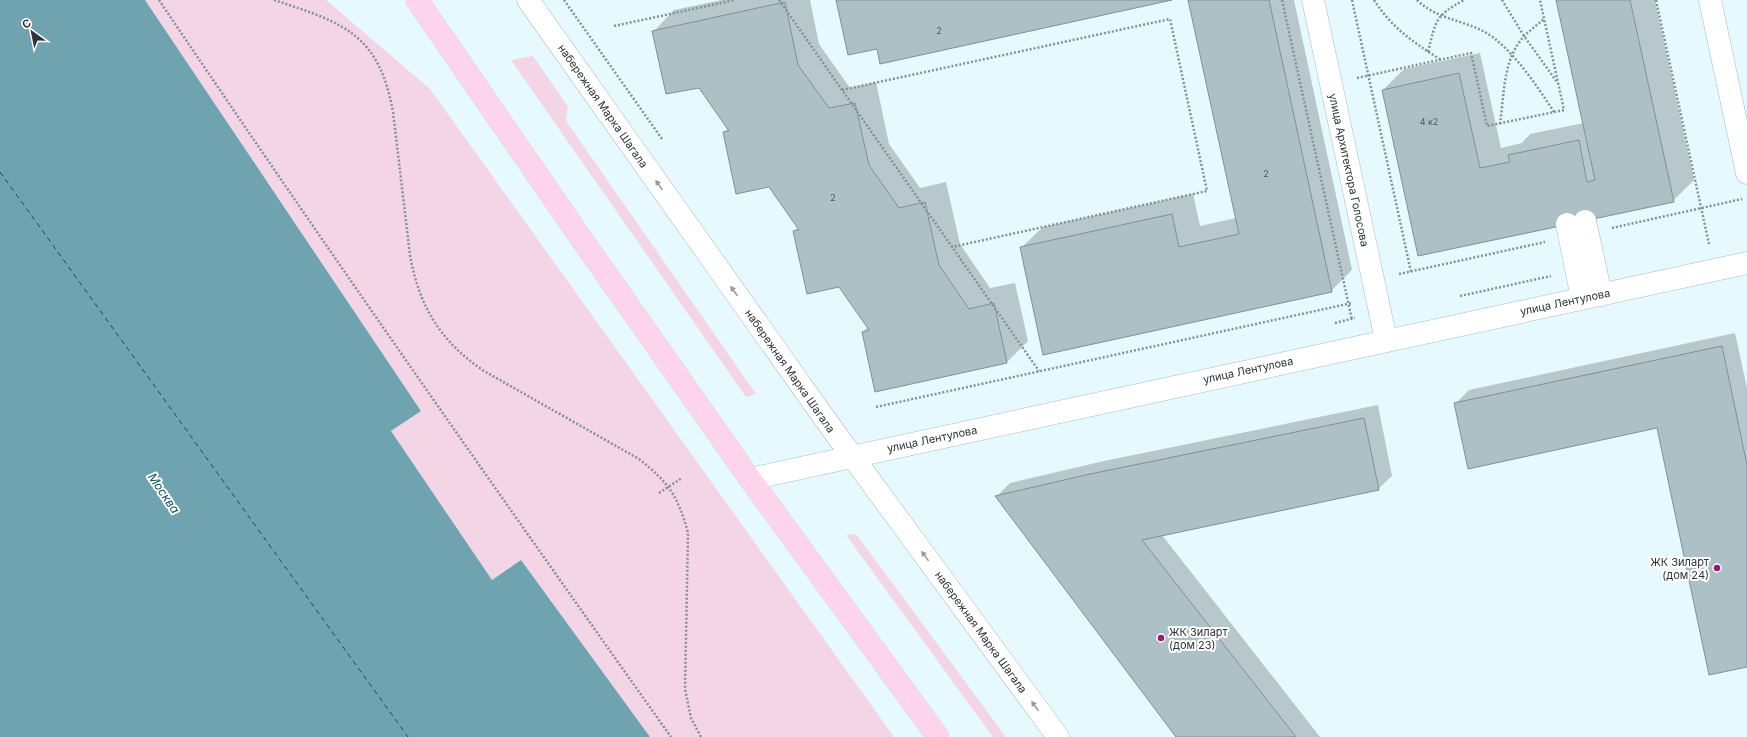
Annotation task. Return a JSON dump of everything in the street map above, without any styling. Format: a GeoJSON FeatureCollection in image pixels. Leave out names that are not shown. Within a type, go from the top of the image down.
{"type":"FeatureCollection","features":[{"type":"Feature","properties":{"kind":"main road"},"geometry":{"type":"LineString","coordinates":[[417,0],[576,231],[750,479],[938,737]]}},
{"type":"Feature","properties":{"kind":"street","name":"набережная Марка Шагала"},"geometry":{"type":"LineString","coordinates":[[528,0],[852,456],[1058,737]]}},
{"type":"Feature","properties":{"kind":"street","name":"улица Архитектора Голосова"},"geometry":{"type":"LineString","coordinates":[[1313,0],[1386,340]]}},
{"type":"Feature","properties":{"kind":"street"},"geometry":{"type":"LineString","coordinates":[[1710,0],[1747,173]]}},
{"type":"Feature","properties":{"kind":"street"},"geometry":{"type":"LineString","coordinates":[[1576,222],[1592,297],[1577,270],[1576,222]]}},
{"type":"Feature","properties":{"kind":"street","name":"улица Лентулова"},"geometry":{"type":"LineString","coordinates":[[750,479],[1357,346],[1592,297],[1747,262]]}},
{"type":"Feature","properties":{"kind":"path"},"geometry":{"type":"LineString","coordinates":[[159,0],[282,183],[393,343],[671,737]]}},
{"type":"Feature","properties":{"kind":"path"},"geometry":{"type":"LineString","coordinates":[[274,0],[322,16],[340,24],[371,51],[381,69],[390,92],[394,112],[410,255],[414,278],[422,301],[450,344],[469,361],[484,371],[639,459],[660,476],[668,487],[683,513],[688,533],[685,689],[691,718],[701,737]]}},
{"type":"Feature","properties":{"kind":"path"},"geometry":{"type":"LineString","coordinates":[[564,0],[664,142]]}},
{"type":"Feature","properties":{"kind":"path"},"geometry":{"type":"LineString","coordinates":[[614,26],[735,0]]}},
{"type":"Feature","properties":{"kind":"path"},"geometry":{"type":"LineString","coordinates":[[779,0],[1039,371]]}},
{"type":"Feature","properties":{"kind":"path"},"geometry":{"type":"LineString","coordinates":[[1282,0],[1357,346]]}},
{"type":"Feature","properties":{"kind":"path"},"geometry":{"type":"LineString","coordinates":[[1352,0],[1411,272]]}},
{"type":"Feature","properties":{"kind":"path"},"geometry":{"type":"LineString","coordinates":[[1374,0],[1395,28],[1428,52],[1442,60]]}},
{"type":"Feature","properties":{"kind":"path"},"geometry":{"type":"LineString","coordinates":[[1417,0],[1430,11],[1484,32],[1512,56],[1529,74],[1554,112]]}},
{"type":"Feature","properties":{"kind":"path"},"geometry":{"type":"LineString","coordinates":[[1428,52],[1434,27],[1440,15],[1464,0]]}},
{"type":"Feature","properties":{"kind":"path"},"geometry":{"type":"LineString","coordinates":[[1502,0],[1524,36],[1558,84]]}},
{"type":"Feature","properties":{"kind":"path"},"geometry":{"type":"LineString","coordinates":[[1331,84],[1471,53],[1487,126],[1564,110],[1540,0]]}},
{"type":"Feature","properties":{"kind":"path"},"geometry":{"type":"LineString","coordinates":[[1656,0],[1714,270]]}},
{"type":"Feature","properties":{"kind":"path"},"geometry":{"type":"LineString","coordinates":[[842,90],[1170,19],[1207,192],[952,247]]}},
{"type":"Feature","properties":{"kind":"path"},"geometry":{"type":"LineString","coordinates":[[1500,124],[1507,72],[1512,56],[1524,36],[1544,19]]}},
{"type":"Feature","properties":{"kind":"path"},"geometry":{"type":"LineString","coordinates":[[1708,243],[1716,241]]}},
{"type":"Feature","properties":{"kind":"path"},"geometry":{"type":"LineString","coordinates":[[1456,297],[1577,270]]}},
{"type":"Feature","properties":{"kind":"path"},"geometry":{"type":"LineString","coordinates":[[876,407],[1348,304],[1379,306]]}},
{"type":"Feature","properties":{"kind":"path"},"geometry":{"type":"LineString","coordinates":[[1328,325],[1351,319],[1379,306]]}},
{"type":"Feature","properties":{"kind":"path"},"geometry":{"type":"LineString","coordinates":[[659,493],[682,478]]}},
{"type":"Feature","properties":{"kind":"shaded area"},"geometry":{"type":"Polygon","coordinates":[[[145,0],[326,0],[430,89],[894,737],[650,737],[521,560],[492,580],[391,431],[421,411],[145,0]]]}},
{"type":"Feature","properties":{"kind":"shaded area"},"geometry":{"type":"Polygon","coordinates":[[[533,56],[568,107],[566,121],[756,394],[746,397],[511,60],[533,56]]]}},
{"type":"Feature","properties":{"kind":"shaded area"},"geometry":{"type":"Polygon","coordinates":[[[856,534],[1006,737],[993,737],[846,535],[856,534]]]}},
{"type":"Feature","properties":{"kind":"water","name":"Москва"},"geometry":{"type":"Polygon","coordinates":[[[0,0],[145,0],[421,411],[391,431],[492,580],[521,560],[650,737],[0,737],[0,0]]]}},
{"type":"Feature","properties":{"kind":"building"},"geometry":{"type":"Polygon","coordinates":[[[836,0],[1172,0],[880,64],[877,49],[848,55],[836,0]]]}},
{"type":"Feature","properties":{"kind":"building"},"geometry":{"type":"Polygon","coordinates":[[[1188,0],[1269,0],[1332,292],[1043,355],[1020,247],[1172,214],[1179,247],[1239,234],[1188,0]]]}},
{"type":"Feature","properties":{"kind":"building"},"geometry":{"type":"Polygon","coordinates":[[[1556,0],[1630,0],[1674,202],[1418,256],[1382,90],[1459,73],[1480,168],[1510,162],[1508,155],[1579,140],[1587,182],[1595,180],[1556,0]]]}},
{"type":"Feature","properties":{"kind":"building"},"geometry":{"type":"Polygon","coordinates":[[[785,2],[798,65],[829,108],[855,103],[869,165],[899,208],[925,202],[939,265],[969,309],[994,303],[1007,363],[875,392],[862,332],[869,330],[839,287],[807,294],[793,231],[799,230],[769,187],[736,194],[723,132],[729,131],[699,88],[666,94],[652,31],[785,2]]]}},
{"type":"Feature","properties":{"kind":"building","name":"ЖК Зиларт (дом 24)"},"geometry":{"type":"Polygon","coordinates":[[[1722,346],[1747,465],[1747,667],[1709,675],[1657,428],[1468,469],[1454,403],[1722,346]]]}},
{"type":"Feature","properties":{"kind":"building","name":"ЖК Зиларт (дом 23)"},"geometry":{"type":"Polygon","coordinates":[[[1364,418],[1379,490],[1142,540],[1296,737],[1176,737],[995,496],[1090,474],[1364,418]]]}},
{"type":"Feature","properties":{"kind":"ferry route"},"geometry":{"type":"LineString","coordinates":[[0,172],[408,737]]}},
{"type":"Feature","properties":{"kind":"place","name":"ЖК Зиларт (дом 24)"},"geometry":{"type":"Point","coordinates":[1717,568]}},
{"type":"Feature","properties":{"kind":"place","name":"ЖК Зиларт (дом 23)"},"geometry":{"type":"Point","coordinates":[1161,638]}}]}
